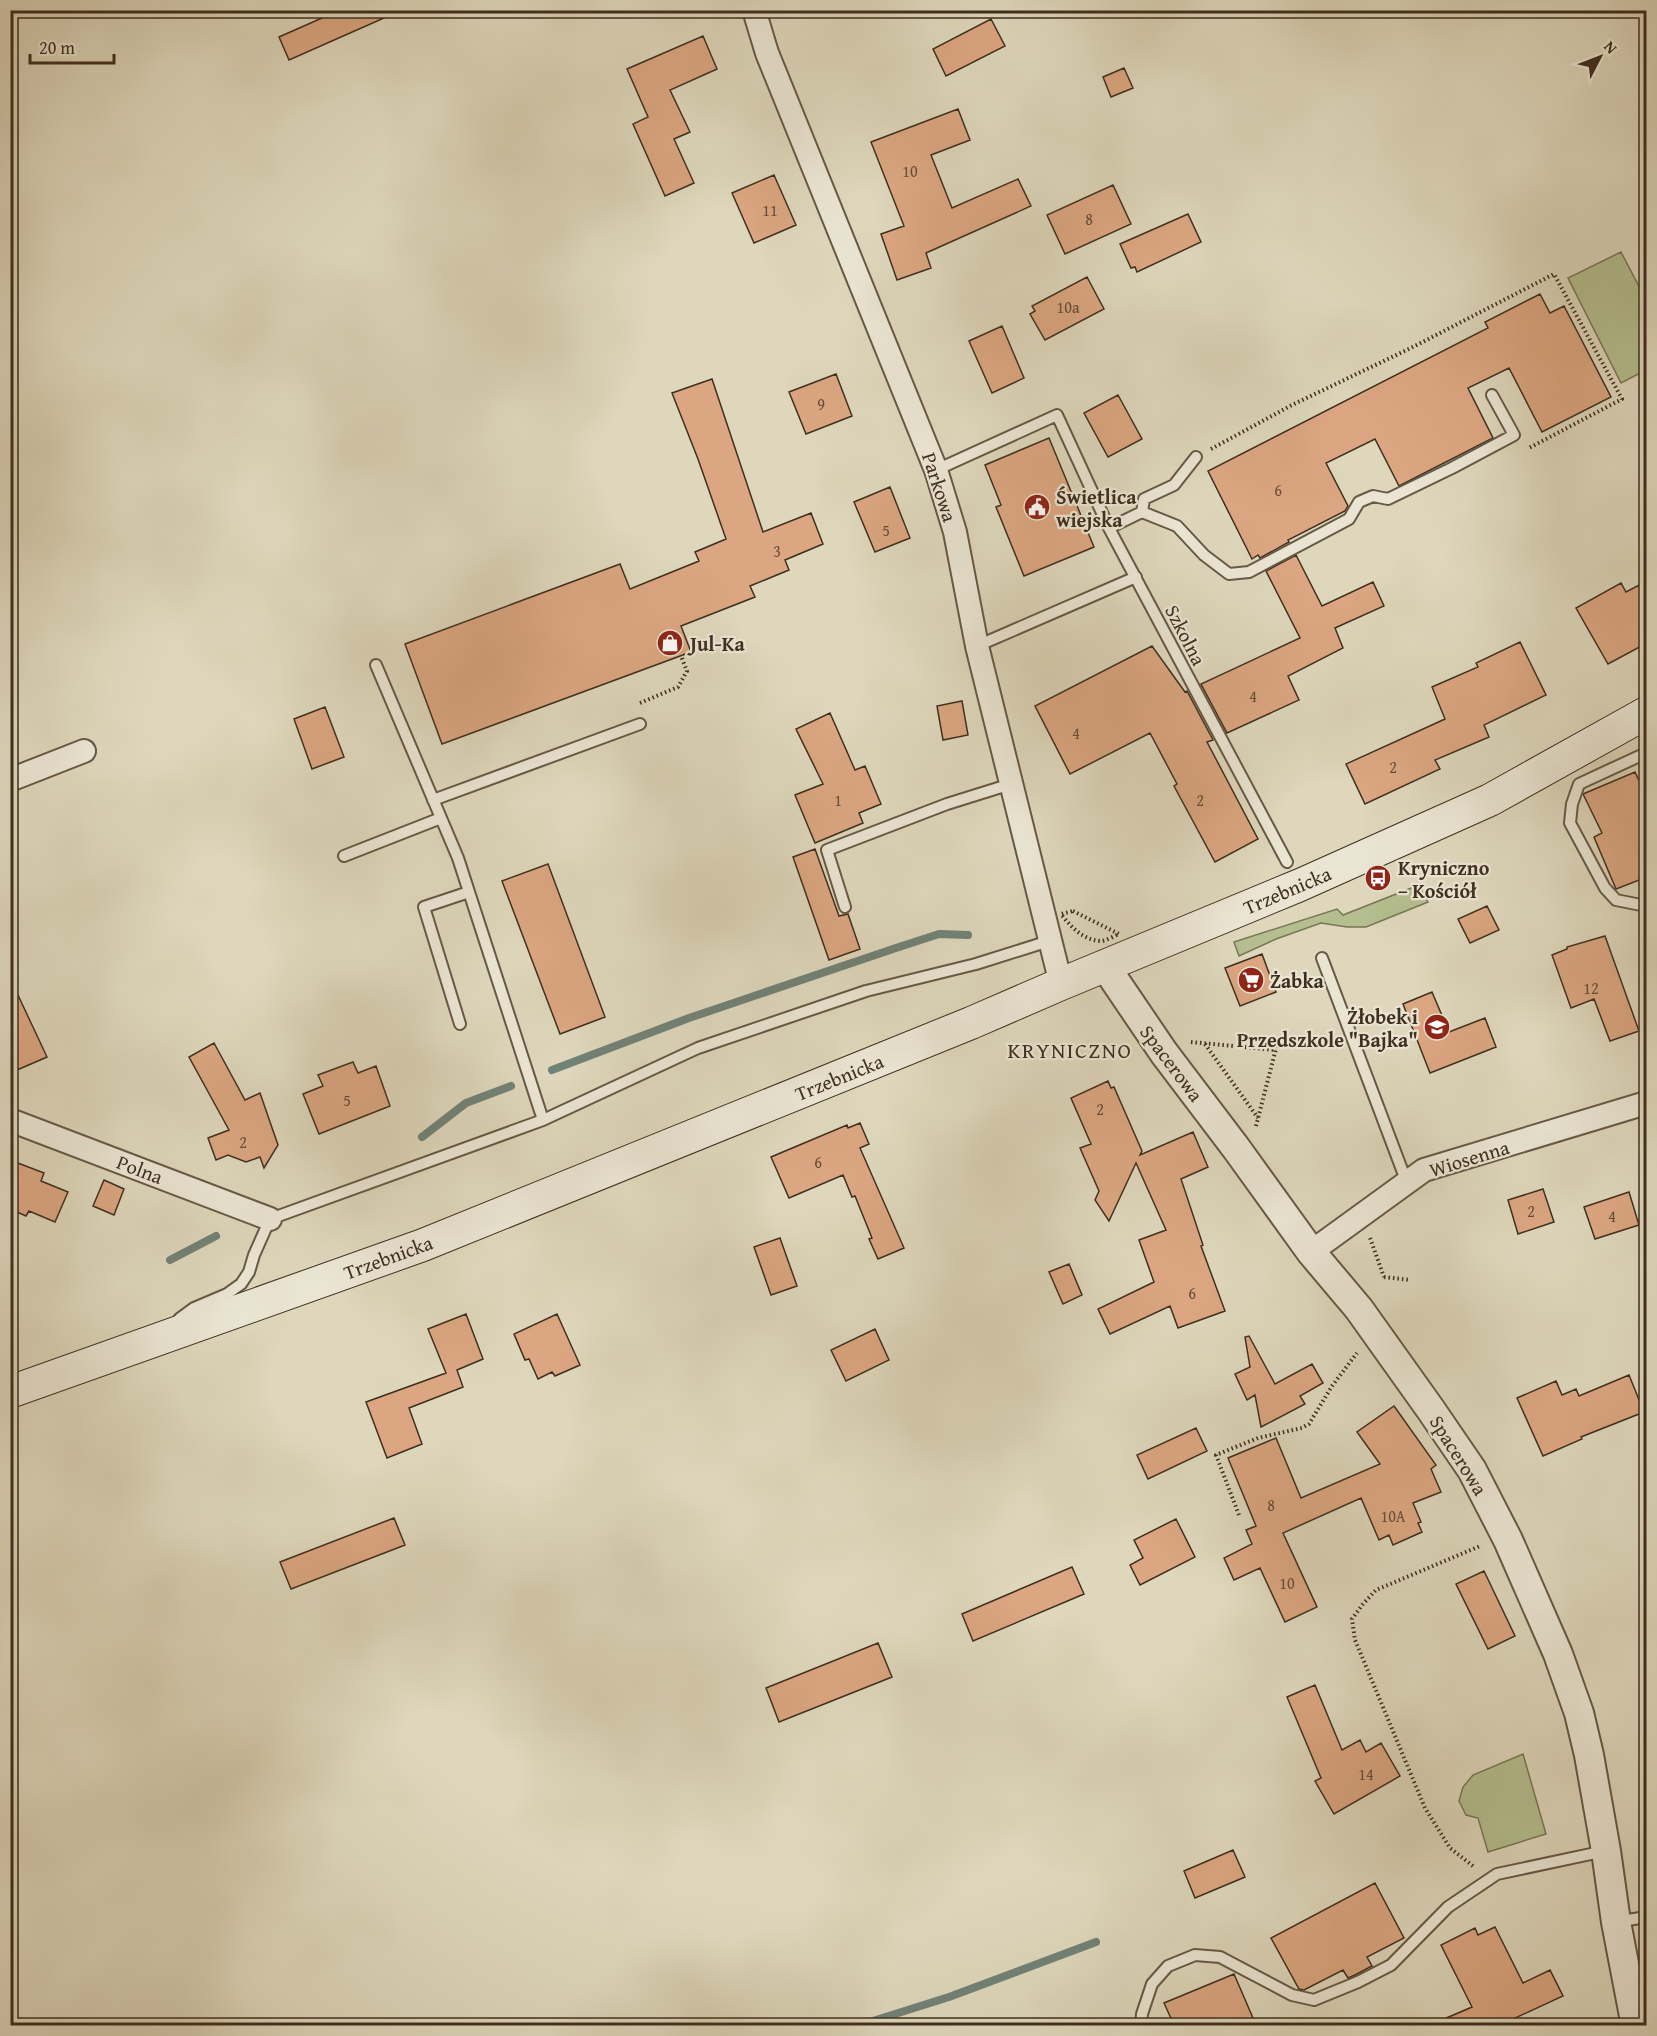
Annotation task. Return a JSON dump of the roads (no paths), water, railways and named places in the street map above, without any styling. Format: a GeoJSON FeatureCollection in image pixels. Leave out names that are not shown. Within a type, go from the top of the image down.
{"type":"FeatureCollection","features":[{"type":"Feature","properties":{"kind":"main road","name":"Trzebnicka"},"geometry":{"type":"LineString","coordinates":[[10,1392],[423,1245],[971,1023],[1289,889],[1490,800],[1647,713]]}},
{"type":"Feature","properties":{"kind":"street","name":"Parkowa"},"geometry":{"type":"LineString","coordinates":[[754,10],[767,53],[936,470],[955,531],[977,646],[1061,984]]}},
{"type":"Feature","properties":{"kind":"street"},"geometry":{"type":"LineString","coordinates":[[10,780],[84,751]]}},
{"type":"Feature","properties":{"kind":"street","name":"Spacerowa"},"geometry":{"type":"LineString","coordinates":[[1105,966],[1156,1042],[1311,1252],[1375,1331],[1472,1470],[1506,1535],[1558,1654],[1579,1713],[1589,1755],[1616,1922],[1636,2025]]}},
{"type":"Feature","properties":{"kind":"street","name":"Wiosenna"},"geometry":{"type":"LineString","coordinates":[[1311,1252],[1424,1170],[1647,1103]]}},
{"type":"Feature","properties":{"kind":"street","name":"Polna"},"geometry":{"type":"LineString","coordinates":[[10,1120],[270,1219]]}},
{"type":"Feature","properties":{"kind":"lane"},"geometry":{"type":"LineString","coordinates":[[1109,528],[1143,512],[1177,526],[1204,555],[1230,574],[1249,572],[1349,519],[1359,502],[1373,496],[1388,499],[1514,435],[1492,395]]}},
{"type":"Feature","properties":{"kind":"lane","name":"Szkolna"},"geometry":{"type":"LineString","coordinates":[[936,470],[1057,415],[1109,528],[1287,862]]}},
{"type":"Feature","properties":{"kind":"lane"},"geometry":{"type":"LineString","coordinates":[[1143,512],[1144,499],[1174,485],[1196,457]]}},
{"type":"Feature","properties":{"kind":"lane"},"geometry":{"type":"LineString","coordinates":[[977,646],[1136,578]]}},
{"type":"Feature","properties":{"kind":"lane"},"geometry":{"type":"LineString","coordinates":[[376,665],[458,858],[543,1120]]}},
{"type":"Feature","properties":{"kind":"lane"},"geometry":{"type":"LineString","coordinates":[[433,800],[640,724]]}},
{"type":"Feature","properties":{"kind":"lane"},"geometry":{"type":"LineString","coordinates":[[1647,753],[1579,784],[1572,804],[1570,824],[1605,888],[1616,900],[1647,906]]}},
{"type":"Feature","properties":{"kind":"lane"},"geometry":{"type":"LineString","coordinates":[[845,907],[827,850],[947,804],[1011,784]]}},
{"type":"Feature","properties":{"kind":"lane"},"geometry":{"type":"LineString","coordinates":[[344,856],[441,818]]}},
{"type":"Feature","properties":{"kind":"lane"},"geometry":{"type":"LineString","coordinates":[[460,1024],[424,907],[469,892]]}},
{"type":"Feature","properties":{"kind":"lane"},"geometry":{"type":"LineString","coordinates":[[148,1343],[194,1308],[227,1294],[241,1284],[249,1272],[270,1219],[543,1120],[698,1048],[866,991],[976,964],[1049,941]]}},
{"type":"Feature","properties":{"kind":"lane"},"geometry":{"type":"LineString","coordinates":[[1322,958],[1407,1183]]}},
{"type":"Feature","properties":{"kind":"lane"},"geometry":{"type":"LineString","coordinates":[[1141,2025],[1142,2014],[1152,1984],[1168,1966],[1195,1955],[1220,1957],[1292,1995],[1314,2000],[1358,1982],[1391,1965],[1448,1907],[1497,1874],[1606,1851]]}},
{"type":"Feature","properties":{"kind":"lane"},"geometry":{"type":"LineString","coordinates":[[1616,1922],[1647,1917]]}},
{"type":"Feature","properties":{"kind":"waterway"},"geometry":{"type":"LineString","coordinates":[[552,1070],[689,1018],[939,934],[968,935]]}},
{"type":"Feature","properties":{"kind":"waterway"},"geometry":{"type":"LineString","coordinates":[[422,1137],[466,1103],[511,1086]]}},
{"type":"Feature","properties":{"kind":"waterway"},"geometry":{"type":"LineString","coordinates":[[170,1260],[216,1236]]}},
{"type":"Feature","properties":{"kind":"waterway"},"geometry":{"type":"LineString","coordinates":[[857,2026],[949,1997],[1096,1942]]}},
{"type":"Feature","properties":{"kind":"place","name":"Świetlica wiejska"},"geometry":{"type":"Point","coordinates":[1037,507]}},
{"type":"Feature","properties":{"kind":"place","name":"Jul-Ka"},"geometry":{"type":"Point","coordinates":[670,643]}},
{"type":"Feature","properties":{"kind":"place","name":"Kryniczno – Kościół"},"geometry":{"type":"Point","coordinates":[1378,878]}},
{"type":"Feature","properties":{"kind":"place","name":"Żabka"},"geometry":{"type":"Point","coordinates":[1251,980]}},
{"type":"Feature","properties":{"kind":"place","name":"Żłobek i Przedszkole \"Bajka\""},"geometry":{"type":"Point","coordinates":[1437,1027]}},
{"type":"Feature","properties":{"kind":"district","name":"KRYNICZNO"},"geometry":{"type":"Point","coordinates":[1070,1050]}}]}
